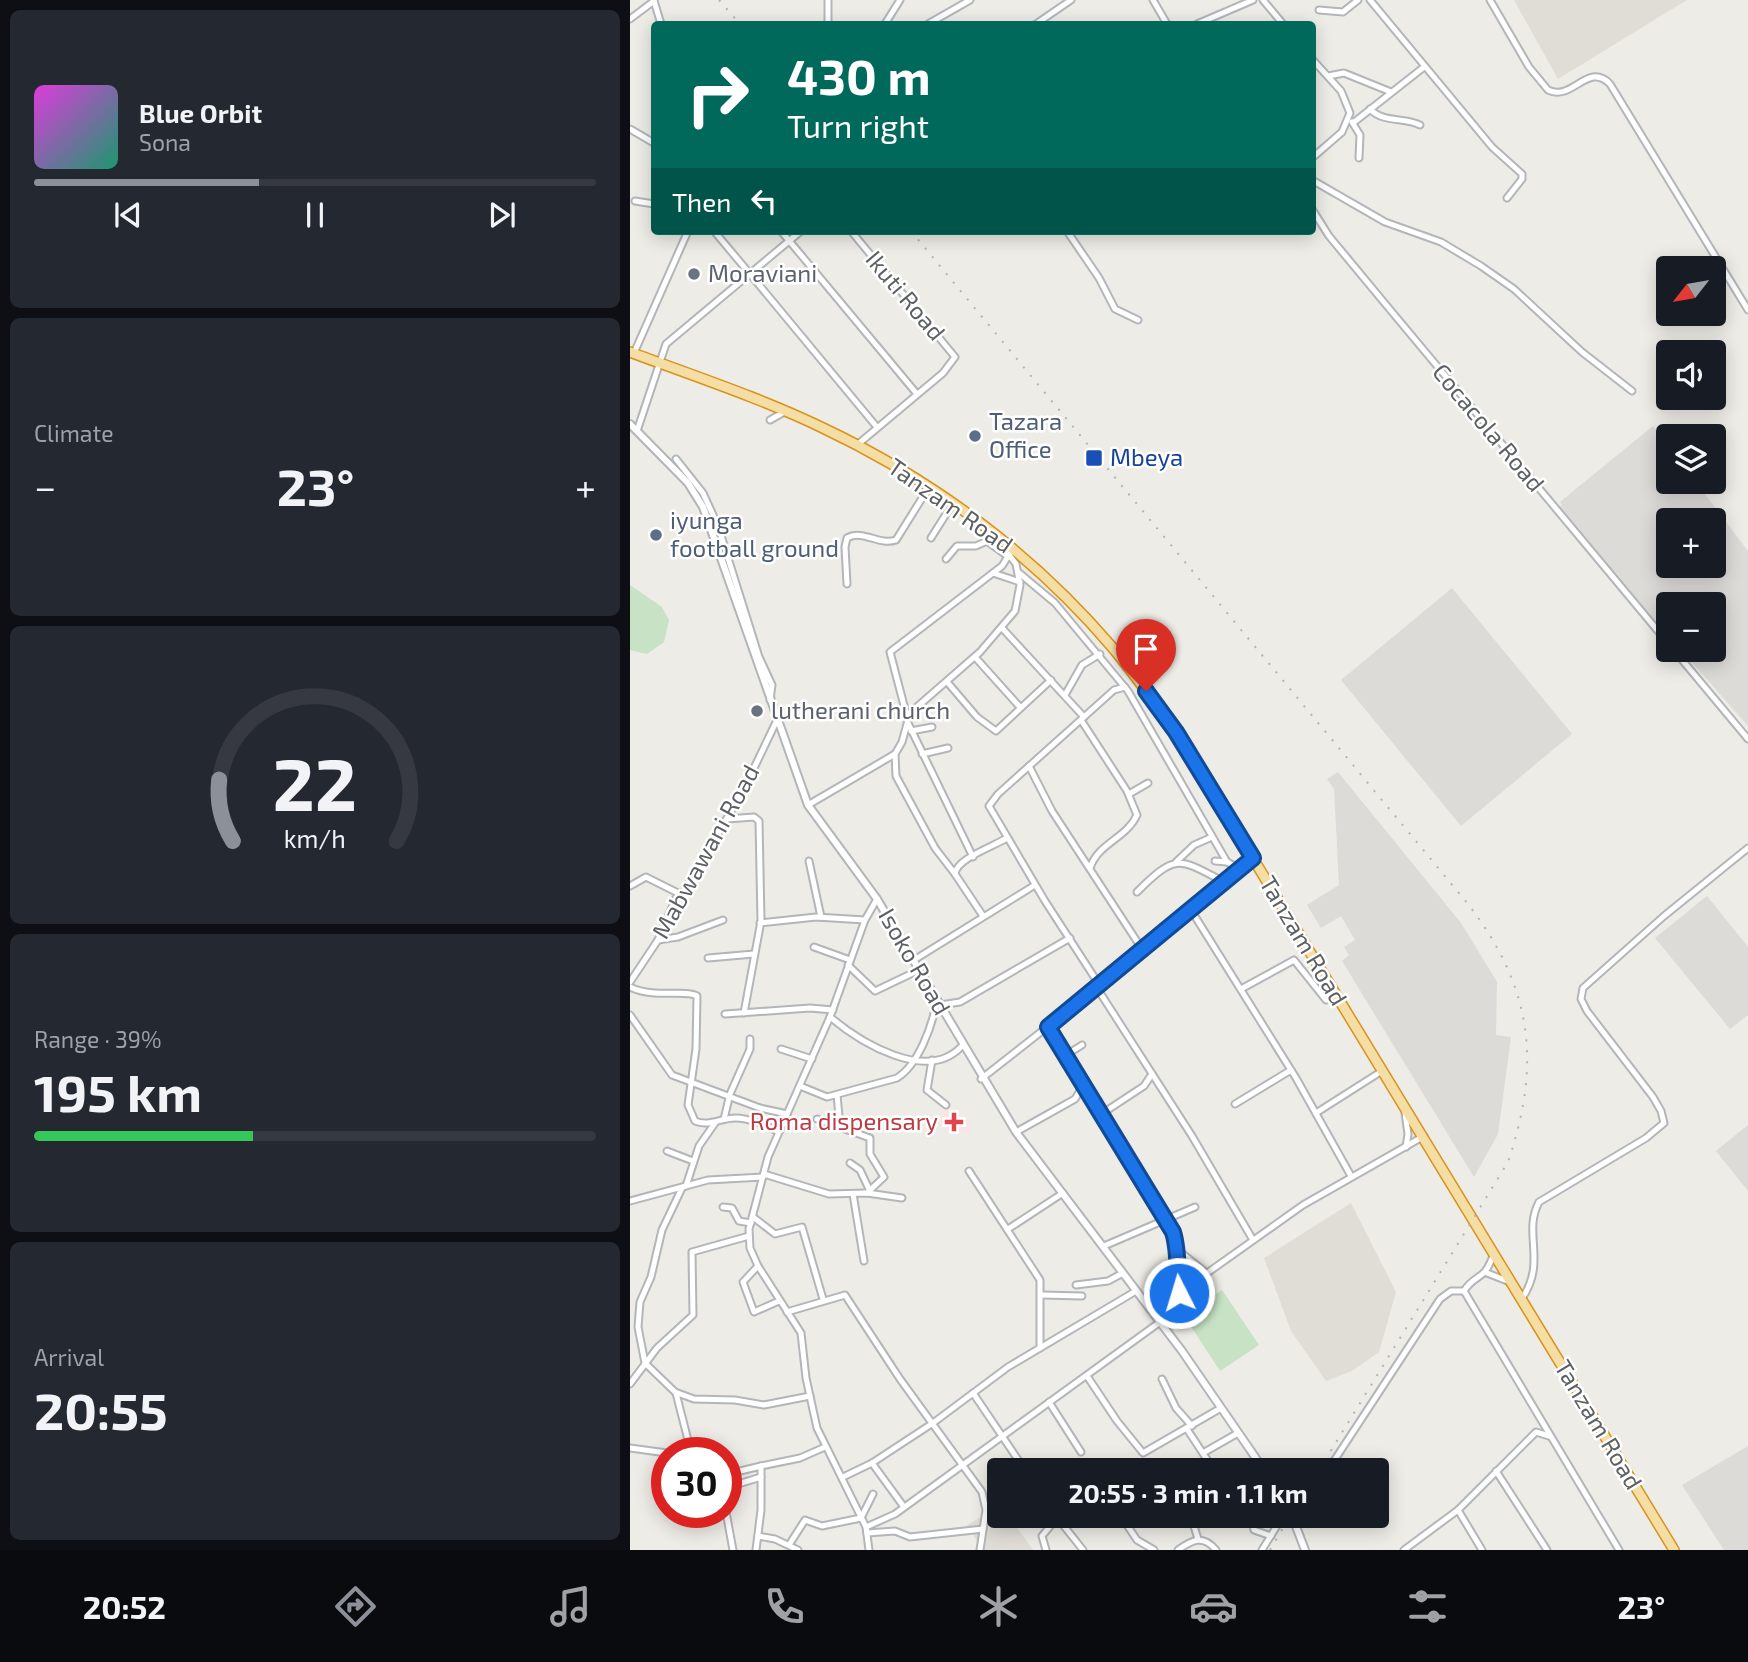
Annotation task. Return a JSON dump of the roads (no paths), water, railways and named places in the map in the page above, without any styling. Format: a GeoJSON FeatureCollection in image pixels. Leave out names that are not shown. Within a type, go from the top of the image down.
{"type":"FeatureCollection","features":[{"type":"Feature","properties":{"kind":"highway","name":"Tanzam Road"},"geometry":{"type":"LineString","coordinates":[[632,353],[786,411],[857,445],[929,487],[953,503],[1064,596],[1126,664],[1176,732],[1674,1550]]}},
{"type":"Feature","properties":{"kind":"street"},"geometry":{"type":"LineString","coordinates":[[630,19],[654,0],[660,21]]}},
{"type":"Feature","properties":{"kind":"street"},"geometry":{"type":"LineString","coordinates":[[828,0],[828,21]]}},
{"type":"Feature","properties":{"kind":"street"},"geometry":{"type":"LineString","coordinates":[[887,21],[900,0]]}},
{"type":"Feature","properties":{"kind":"street"},"geometry":{"type":"LineString","coordinates":[[933,21],[970,0]]}},
{"type":"Feature","properties":{"kind":"street"},"geometry":{"type":"LineString","coordinates":[[1040,21],[1071,0]]}},
{"type":"Feature","properties":{"kind":"street"},"geometry":{"type":"LineString","coordinates":[[1153,0],[1165,21]]}},
{"type":"Feature","properties":{"kind":"street"},"geometry":{"type":"LineString","coordinates":[[1224,0],[1226,10]]}},
{"type":"Feature","properties":{"kind":"street"},"geometry":{"type":"LineString","coordinates":[[1203,21],[1253,0]]}},
{"type":"Feature","properties":{"kind":"street"},"geometry":{"type":"LineString","coordinates":[[1263,0],[1280,21]]}},
{"type":"Feature","properties":{"kind":"street"},"geometry":{"type":"LineString","coordinates":[[1319,10],[1343,12],[1358,0]]}},
{"type":"Feature","properties":{"kind":"street"},"geometry":{"type":"LineString","coordinates":[[1370,0],[1492,147],[1522,174],[1522,179],[1507,198]]}},
{"type":"Feature","properties":{"kind":"street"},"geometry":{"type":"LineString","coordinates":[[1490,0],[1529,66],[1548,90],[1563,92],[1594,75],[1604,77],[1610,84],[1748,310]]}},
{"type":"Feature","properties":{"kind":"street"},"geometry":{"type":"LineString","coordinates":[[1316,64],[1345,99],[1351,121],[1360,135],[1359,158]]}},
{"type":"Feature","properties":{"kind":"street"},"geometry":{"type":"LineString","coordinates":[[1316,155],[1351,121],[1424,67]]}},
{"type":"Feature","properties":{"kind":"street"},"geometry":{"type":"LineString","coordinates":[[1328,76],[1344,73],[1391,92]]}},
{"type":"Feature","properties":{"kind":"street"},"geometry":{"type":"LineString","coordinates":[[1370,109],[1380,117],[1408,120],[1420,125]]}},
{"type":"Feature","properties":{"kind":"street"},"geometry":{"type":"LineString","coordinates":[[630,130],[651,142]]}},
{"type":"Feature","properties":{"kind":"street"},"geometry":{"type":"LineString","coordinates":[[1316,182],[1385,222],[1441,242],[1481,265],[1514,289],[1581,352],[1632,391]]}},
{"type":"Feature","properties":{"kind":"street"},"geometry":{"type":"LineString","coordinates":[[635,201],[651,204]]}},
{"type":"Feature","properties":{"kind":"street","name":"Cocacola Road"},"geometry":{"type":"LineString","coordinates":[[1316,215],[1329,236],[1656,629]]}},
{"type":"Feature","properties":{"kind":"street"},"geometry":{"type":"LineString","coordinates":[[632,353],[686,235]]}},
{"type":"Feature","properties":{"kind":"street"},"geometry":{"type":"LineString","coordinates":[[717,235],[876,426]]}},
{"type":"Feature","properties":{"kind":"street"},"geometry":{"type":"LineString","coordinates":[[784,235],[917,394]]}},
{"type":"Feature","properties":{"kind":"street"},"geometry":{"type":"LineString","coordinates":[[637,431],[658,363],[672,337],[796,235]]}},
{"type":"Feature","properties":{"kind":"street","name":"Ikuti Road"},"geometry":{"type":"LineString","coordinates":[[854,235],[955,357],[943,373],[876,426],[857,445]]}},
{"type":"Feature","properties":{"kind":"street"},"geometry":{"type":"LineString","coordinates":[[1071,235],[1099,278],[1115,309],[1138,320]]}},
{"type":"Feature","properties":{"kind":"street"},"geometry":{"type":"LineString","coordinates":[[769,420],[786,411]]}},
{"type":"Feature","properties":{"kind":"street","name":"Isoko Road"},"geometry":{"type":"LineString","coordinates":[[630,424],[688,482],[703,507],[808,805],[877,899],[981,1079],[1016,1132],[1160,1322],[1256,1458]]}},
{"type":"Feature","properties":{"kind":"street"},"geometry":{"type":"LineString","coordinates":[[676,459],[703,493],[718,526],[759,657],[772,685],[770,700]]}},
{"type":"Feature","properties":{"kind":"street"},"geometry":{"type":"LineString","coordinates":[[847,584],[847,538],[858,534],[882,542],[896,540],[929,487]]}},
{"type":"Feature","properties":{"kind":"street"},"geometry":{"type":"LineString","coordinates":[[931,538],[953,503]]}},
{"type":"Feature","properties":{"kind":"street"},"geometry":{"type":"LineString","coordinates":[[808,805],[895,754],[902,742],[907,719],[918,704],[948,683],[1015,611],[1020,582],[1010,553],[987,541],[976,546],[957,546],[946,559]]}},
{"type":"Feature","properties":{"kind":"street"},"geometry":{"type":"LineString","coordinates":[[974,857],[911,731],[890,652],[993,573],[1010,553]]}},
{"type":"Feature","properties":{"kind":"street"},"geometry":{"type":"LineString","coordinates":[[1018,572],[1055,603],[1125,687],[1174,766],[1227,862]]}},
{"type":"Feature","properties":{"kind":"street"},"geometry":{"type":"LineString","coordinates":[[993,573],[1020,582]]}},
{"type":"Feature","properties":{"kind":"street"},"geometry":{"type":"LineString","coordinates":[[1002,628],[1065,695],[1136,809],[1136,819],[1126,831],[1098,851],[1090,868]]}},
{"type":"Feature","properties":{"kind":"street"},"geometry":{"type":"LineString","coordinates":[[1065,695],[1082,665],[1100,654]]}},
{"type":"Feature","properties":{"kind":"street"},"geometry":{"type":"LineString","coordinates":[[975,657],[1019,706]]}},
{"type":"Feature","properties":{"kind":"street"},"geometry":{"type":"LineString","coordinates":[[1684,662],[1748,739]]}},
{"type":"Feature","properties":{"kind":"street"},"geometry":{"type":"LineString","coordinates":[[1114,690],[1118,679]]}},
{"type":"Feature","properties":{"kind":"street"},"geometry":{"type":"LineString","coordinates":[[948,683],[977,717],[994,731],[1051,680]]}},
{"type":"Feature","properties":{"kind":"street"},"geometry":{"type":"LineString","coordinates":[[1125,687],[1114,690],[998,794],[989,806],[1253,1240]]}},
{"type":"Feature","properties":{"kind":"street","name":"Mabwawani Road"},"geometry":{"type":"LineString","coordinates":[[630,984],[658,940],[680,894],[727,819],[777,720]]}},
{"type":"Feature","properties":{"kind":"street"},"geometry":{"type":"LineString","coordinates":[[911,731],[932,727]]}},
{"type":"Feature","properties":{"kind":"street"},"geometry":{"type":"LineString","coordinates":[[922,754],[947,748]]}},
{"type":"Feature","properties":{"kind":"street"},"geometry":{"type":"LineString","coordinates":[[895,754],[897,776],[935,848],[983,916]]}},
{"type":"Feature","properties":{"kind":"street"},"geometry":{"type":"LineString","coordinates":[[1029,766],[1052,811],[1142,949]]}},
{"type":"Feature","properties":{"kind":"street"},"geometry":{"type":"LineString","coordinates":[[1129,794],[1148,783]]}},
{"type":"Feature","properties":{"kind":"street"},"geometry":{"type":"LineString","coordinates":[[727,819],[758,820],[760,923],[744,1013]]}},
{"type":"Feature","properties":{"kind":"street"},"geometry":{"type":"LineString","coordinates":[[1137,892],[1194,845],[1212,837]]}},
{"type":"Feature","properties":{"kind":"street"},"geometry":{"type":"LineString","coordinates":[[955,874],[959,862],[974,857],[1007,838]]}},
{"type":"Feature","properties":{"kind":"street"},"geometry":{"type":"LineString","coordinates":[[1521,1300],[1535,1272],[1534,1220],[1539,1202],[1646,1138],[1664,1123],[1653,1097],[1587,1012],[1582,992],[1634,942],[1748,848]]}},
{"type":"Feature","properties":{"kind":"street"},"geometry":{"type":"LineString","coordinates":[[981,1079],[1099,987],[1253,858]]}},
{"type":"Feature","properties":{"kind":"street"},"geometry":{"type":"LineString","coordinates":[[809,861],[821,917]]}},
{"type":"Feature","properties":{"kind":"street"},"geometry":{"type":"LineString","coordinates":[[1215,861],[1227,862],[1240,869]]}},
{"type":"Feature","properties":{"kind":"street"},"geometry":{"type":"LineString","coordinates":[[1176,862],[1188,862],[1224,882]]}},
{"type":"Feature","properties":{"kind":"street"},"geometry":{"type":"LineString","coordinates":[[630,886],[646,877],[680,894]]}},
{"type":"Feature","properties":{"kind":"street"},"geometry":{"type":"LineString","coordinates":[[914,960],[1035,885]]}},
{"type":"Feature","properties":{"kind":"street"},"geometry":{"type":"LineString","coordinates":[[869,1550],[867,1530],[843,1477],[825,1447],[810,1396],[803,1340],[758,1266],[749,1236],[763,1176],[779,1132],[830,1017],[865,920],[877,899]]}},
{"type":"Feature","properties":{"kind":"street"},"geometry":{"type":"LineString","coordinates":[[1191,910],[1291,1070],[1351,1176]]}},
{"type":"Feature","properties":{"kind":"street"},"geometry":{"type":"LineString","coordinates":[[760,923],[821,917],[865,920]]}},
{"type":"Feature","properties":{"kind":"street"},"geometry":{"type":"LineString","coordinates":[[658,940],[672,939],[723,920]]}},
{"type":"Feature","properties":{"kind":"street"},"geometry":{"type":"LineString","coordinates":[[800,1086],[824,1097],[897,1078],[906,1073],[915,1059],[938,1003],[960,1002],[1069,938]]}},
{"type":"Feature","properties":{"kind":"street"},"geometry":{"type":"LineString","coordinates":[[814,947],[849,962],[874,991],[919,970]]}},
{"type":"Feature","properties":{"kind":"street"},"geometry":{"type":"LineString","coordinates":[[708,958],[754,954]]}},
{"type":"Feature","properties":{"kind":"street"},"geometry":{"type":"LineString","coordinates":[[1241,989],[1294,960],[1326,1000],[1336,995]]}},
{"type":"Feature","properties":{"kind":"street"},"geometry":{"type":"LineString","coordinates":[[630,984],[653,995],[691,993],[697,996],[688,1105],[692,1117],[699,1123],[738,1118],[779,1132]]}},
{"type":"Feature","properties":{"kind":"street"},"geometry":{"type":"LineString","coordinates":[[725,1014],[810,1008],[832,1010]]}},
{"type":"Feature","properties":{"kind":"street"},"geometry":{"type":"LineString","coordinates":[[630,1017],[668,1072],[730,1094],[760,1108],[787,1114]]}},
{"type":"Feature","properties":{"kind":"street"},"geometry":{"type":"LineString","coordinates":[[830,1017],[862,1039],[895,1055],[932,1060],[953,1054],[962,1046]]}},
{"type":"Feature","properties":{"kind":"street"},"geometry":{"type":"LineString","coordinates":[[1048,1027],[1173,1232],[1178,1250],[1175,1263],[1179,1293]]}},
{"type":"Feature","properties":{"kind":"street"},"geometry":{"type":"LineString","coordinates":[[724,1119],[730,1094],[750,1049],[750,1039]]}},
{"type":"Feature","properties":{"kind":"street"},"geometry":{"type":"LineString","coordinates":[[1066,1055],[1082,1045]]}},
{"type":"Feature","properties":{"kind":"street"},"geometry":{"type":"LineString","coordinates":[[781,1049],[812,1059]]}},
{"type":"Feature","properties":{"kind":"street"},"geometry":{"type":"LineString","coordinates":[[932,1060],[927,1090],[946,1105]]}},
{"type":"Feature","properties":{"kind":"street"},"geometry":{"type":"LineString","coordinates":[[1235,1104],[1291,1070]]}},
{"type":"Feature","properties":{"kind":"street"},"geometry":{"type":"LineString","coordinates":[[1316,1113],[1382,1072]]}},
{"type":"Feature","properties":{"kind":"street"},"geometry":{"type":"LineString","coordinates":[[1102,1113],[1144,1086],[1152,1074]]}},
{"type":"Feature","properties":{"kind":"street"},"geometry":{"type":"LineString","coordinates":[[1016,1132],[1074,1099],[1084,1084]]}},
{"type":"Feature","properties":{"kind":"street"},"geometry":{"type":"LineString","coordinates":[[1144,1086],[1160,1087]]}},
{"type":"Feature","properties":{"kind":"street"},"geometry":{"type":"LineString","coordinates":[[836,1125],[837,1095]]}},
{"type":"Feature","properties":{"kind":"street"},"geometry":{"type":"LineString","coordinates":[[1404,1107],[1408,1134],[1406,1147]]}},
{"type":"Feature","properties":{"kind":"street"},"geometry":{"type":"LineString","coordinates":[[817,1119],[870,1138],[870,1154],[884,1177],[868,1191]]}},
{"type":"Feature","properties":{"kind":"street"},"geometry":{"type":"LineString","coordinates":[[716,1122],[701,1141],[684,1187],[662,1230],[651,1277],[640,1302],[638,1327],[645,1363],[677,1393],[704,1401],[735,1400],[761,1405],[810,1396]]}},
{"type":"Feature","properties":{"kind":"street"},"geometry":{"type":"LineString","coordinates":[[1149,1308],[1179,1293],[1253,1240],[1351,1176],[1365,1172],[1423,1136]]}},
{"type":"Feature","properties":{"kind":"street"},"geometry":{"type":"LineString","coordinates":[[667,1151],[693,1161]]}},
{"type":"Feature","properties":{"kind":"street"},"geometry":{"type":"LineString","coordinates":[[850,1163],[860,1170],[868,1191]]}},
{"type":"Feature","properties":{"kind":"street"},"geometry":{"type":"LineString","coordinates":[[969,1171],[1036,1271],[1042,1296],[1040,1348]]}},
{"type":"Feature","properties":{"kind":"street"},"geometry":{"type":"LineString","coordinates":[[630,1201],[713,1179],[763,1176],[829,1194],[868,1191],[902,1198]]}},
{"type":"Feature","properties":{"kind":"street"},"geometry":{"type":"LineString","coordinates":[[1008,1229],[1063,1193]]}},
{"type":"Feature","properties":{"kind":"street"},"geometry":{"type":"LineString","coordinates":[[853,1194],[864,1261]]}},
{"type":"Feature","properties":{"kind":"street"},"geometry":{"type":"LineString","coordinates":[[723,1207],[732,1208],[739,1221],[752,1220],[775,1234],[802,1227],[823,1299]]}},
{"type":"Feature","properties":{"kind":"street"},"geometry":{"type":"LineString","coordinates":[[1104,1246],[1195,1207]]}},
{"type":"Feature","properties":{"kind":"street"},"geometry":{"type":"LineString","coordinates":[[630,1384],[657,1348],[694,1315],[692,1252],[749,1236]]}},
{"type":"Feature","properties":{"kind":"street"},"geometry":{"type":"LineString","coordinates":[[1178,1250],[1206,1273]]}},
{"type":"Feature","properties":{"kind":"street"},"geometry":{"type":"LineString","coordinates":[[1464,1291],[1470,1283],[1487,1273],[1494,1254]]}},
{"type":"Feature","properties":{"kind":"street"},"geometry":{"type":"LineString","coordinates":[[758,1266],[743,1282],[754,1312],[779,1301]]}},
{"type":"Feature","properties":{"kind":"street"},"geometry":{"type":"LineString","coordinates":[[1076,1285],[1108,1281],[1123,1273]]}},
{"type":"Feature","properties":{"kind":"street"},"geometry":{"type":"LineString","coordinates":[[1487,1273],[1512,1283]]}},
{"type":"Feature","properties":{"kind":"street"},"geometry":{"type":"LineString","coordinates":[[843,1477],[872,1463],[1040,1348],[1136,1291]]}},
{"type":"Feature","properties":{"kind":"street"},"geometry":{"type":"LineString","coordinates":[[1336,1458],[1440,1299],[1451,1291],[1464,1291]]}},
{"type":"Feature","properties":{"kind":"street"},"geometry":{"type":"LineString","coordinates":[[1464,1291],[1618,1550]]}},
{"type":"Feature","properties":{"kind":"street"},"geometry":{"type":"LineString","coordinates":[[787,1312],[845,1294],[985,1499],[980,1550]]}},
{"type":"Feature","properties":{"kind":"street"},"geometry":{"type":"LineString","coordinates":[[1042,1296],[1082,1296]]}},
{"type":"Feature","properties":{"kind":"street"},"geometry":{"type":"LineString","coordinates":[[867,1530],[904,1507],[1160,1322]]}},
{"type":"Feature","properties":{"kind":"street"},"geometry":{"type":"LineString","coordinates":[[1087,1376],[1141,1452],[1147,1453],[1220,1408]]}},
{"type":"Feature","properties":{"kind":"street"},"geometry":{"type":"LineString","coordinates":[[1162,1379],[1206,1458]]}},
{"type":"Feature","properties":{"kind":"street"},"geometry":{"type":"LineString","coordinates":[[677,1393],[687,1437]]}},
{"type":"Feature","properties":{"kind":"street"},"geometry":{"type":"LineString","coordinates":[[973,1394],[1017,1458]]}},
{"type":"Feature","properties":{"kind":"street"},"geometry":{"type":"LineString","coordinates":[[1049,1402],[1081,1452]]}},
{"type":"Feature","properties":{"kind":"street"},"geometry":{"type":"LineString","coordinates":[[1404,1550],[1458,1510],[1536,1432],[1538,1418]]}},
{"type":"Feature","properties":{"kind":"street"},"geometry":{"type":"LineString","coordinates":[[1536,1432],[1549,1436]]}},
{"type":"Feature","properties":{"kind":"street"},"geometry":{"type":"LineString","coordinates":[[1203,1453],[1238,1433]]}},
{"type":"Feature","properties":{"kind":"street"},"geometry":{"type":"LineString","coordinates":[[742,1471],[800,1458],[825,1447]]}},
{"type":"Feature","properties":{"kind":"street"},"geometry":{"type":"LineString","coordinates":[[630,1448],[651,1451]]}},
{"type":"Feature","properties":{"kind":"street"},"geometry":{"type":"LineString","coordinates":[[872,1463],[904,1507]]}},
{"type":"Feature","properties":{"kind":"street"},"geometry":{"type":"LineString","coordinates":[[756,1550],[761,1466]]}},
{"type":"Feature","properties":{"kind":"street"},"geometry":{"type":"LineString","coordinates":[[1496,1471],[1547,1550]]}},
{"type":"Feature","properties":{"kind":"street"},"geometry":{"type":"LineString","coordinates":[[742,1483],[761,1477]]}},
{"type":"Feature","properties":{"kind":"street"},"geometry":{"type":"LineString","coordinates":[[861,1518],[873,1494]]}},
{"type":"Feature","properties":{"kind":"street"},"geometry":{"type":"LineString","coordinates":[[1458,1510],[1482,1550]]}},
{"type":"Feature","properties":{"kind":"street"},"geometry":{"type":"LineString","coordinates":[[789,1545],[805,1520],[822,1525],[861,1518]]}},
{"type":"Feature","properties":{"kind":"street"},"geometry":{"type":"LineString","coordinates":[[729,1528],[733,1550]]}},
{"type":"Feature","properties":{"kind":"street"},"geometry":{"type":"LineString","coordinates":[[1046,1550],[1042,1536],[1048,1528]]}},
{"type":"Feature","properties":{"kind":"street"},"geometry":{"type":"LineString","coordinates":[[1066,1528],[1083,1550]]}},
{"type":"Feature","properties":{"kind":"street"},"geometry":{"type":"LineString","coordinates":[[1129,1528],[1137,1540],[1154,1550]]}},
{"type":"Feature","properties":{"kind":"street"},"geometry":{"type":"LineString","coordinates":[[1195,1528],[1198,1539]]}},
{"type":"Feature","properties":{"kind":"street"},"geometry":{"type":"LineString","coordinates":[[1253,1528],[1271,1536]]}},
{"type":"Feature","properties":{"kind":"street"},"geometry":{"type":"LineString","coordinates":[[1262,1550],[1276,1528]]}},
{"type":"Feature","properties":{"kind":"street"},"geometry":{"type":"LineString","coordinates":[[1298,1528],[1306,1550]]}},
{"type":"Feature","properties":{"kind":"street"},"geometry":{"type":"LineString","coordinates":[[867,1530],[895,1531],[910,1537],[983,1529]]}},
{"type":"Feature","properties":{"kind":"street"},"geometry":{"type":"LineString","coordinates":[[758,1536],[798,1550]]}},
{"type":"Feature","properties":{"kind":"street"},"geometry":{"type":"LineString","coordinates":[[1178,1550],[1198,1539],[1207,1541],[1216,1550]]}},
{"type":"Feature","properties":{"kind":"street"},"geometry":{"type":"LineString","coordinates":[[1415,1543],[1419,1550]]}},
{"type":"Feature","properties":{"kind":"railway"},"geometry":{"type":"LineString","coordinates":[[719,0],[737,21]]}},
{"type":"Feature","properties":{"kind":"railway"},"geometry":{"type":"LineString","coordinates":[[914,235],[1468,904],[1506,965],[1518,996],[1525,1027],[1527,1058],[1519,1126],[1508,1162],[1326,1458]]}},
{"type":"Feature","properties":{"kind":"railway"},"geometry":{"type":"LineString","coordinates":[[1270,1550],[1283,1528]]}},
{"type":"Feature","properties":{"kind":"place","name":"Moraviani"},"geometry":{"type":"Point","coordinates":[694,274]}},
{"type":"Feature","properties":{"kind":"place","name":"Tazara Office"},"geometry":{"type":"Point","coordinates":[975,436]}},
{"type":"Feature","properties":{"kind":"place","name":"Mbeya"},"geometry":{"type":"Point","coordinates":[1094,458]}},
{"type":"Feature","properties":{"kind":"place","name":"iyunga football ground"},"geometry":{"type":"Point","coordinates":[656,535]}},
{"type":"Feature","properties":{"kind":"place","name":"lutherani church"},"geometry":{"type":"Point","coordinates":[757,711]}},
{"type":"Feature","properties":{"kind":"place","name":"Roma dispensary"},"geometry":{"type":"Point","coordinates":[954,1122]}}]}
